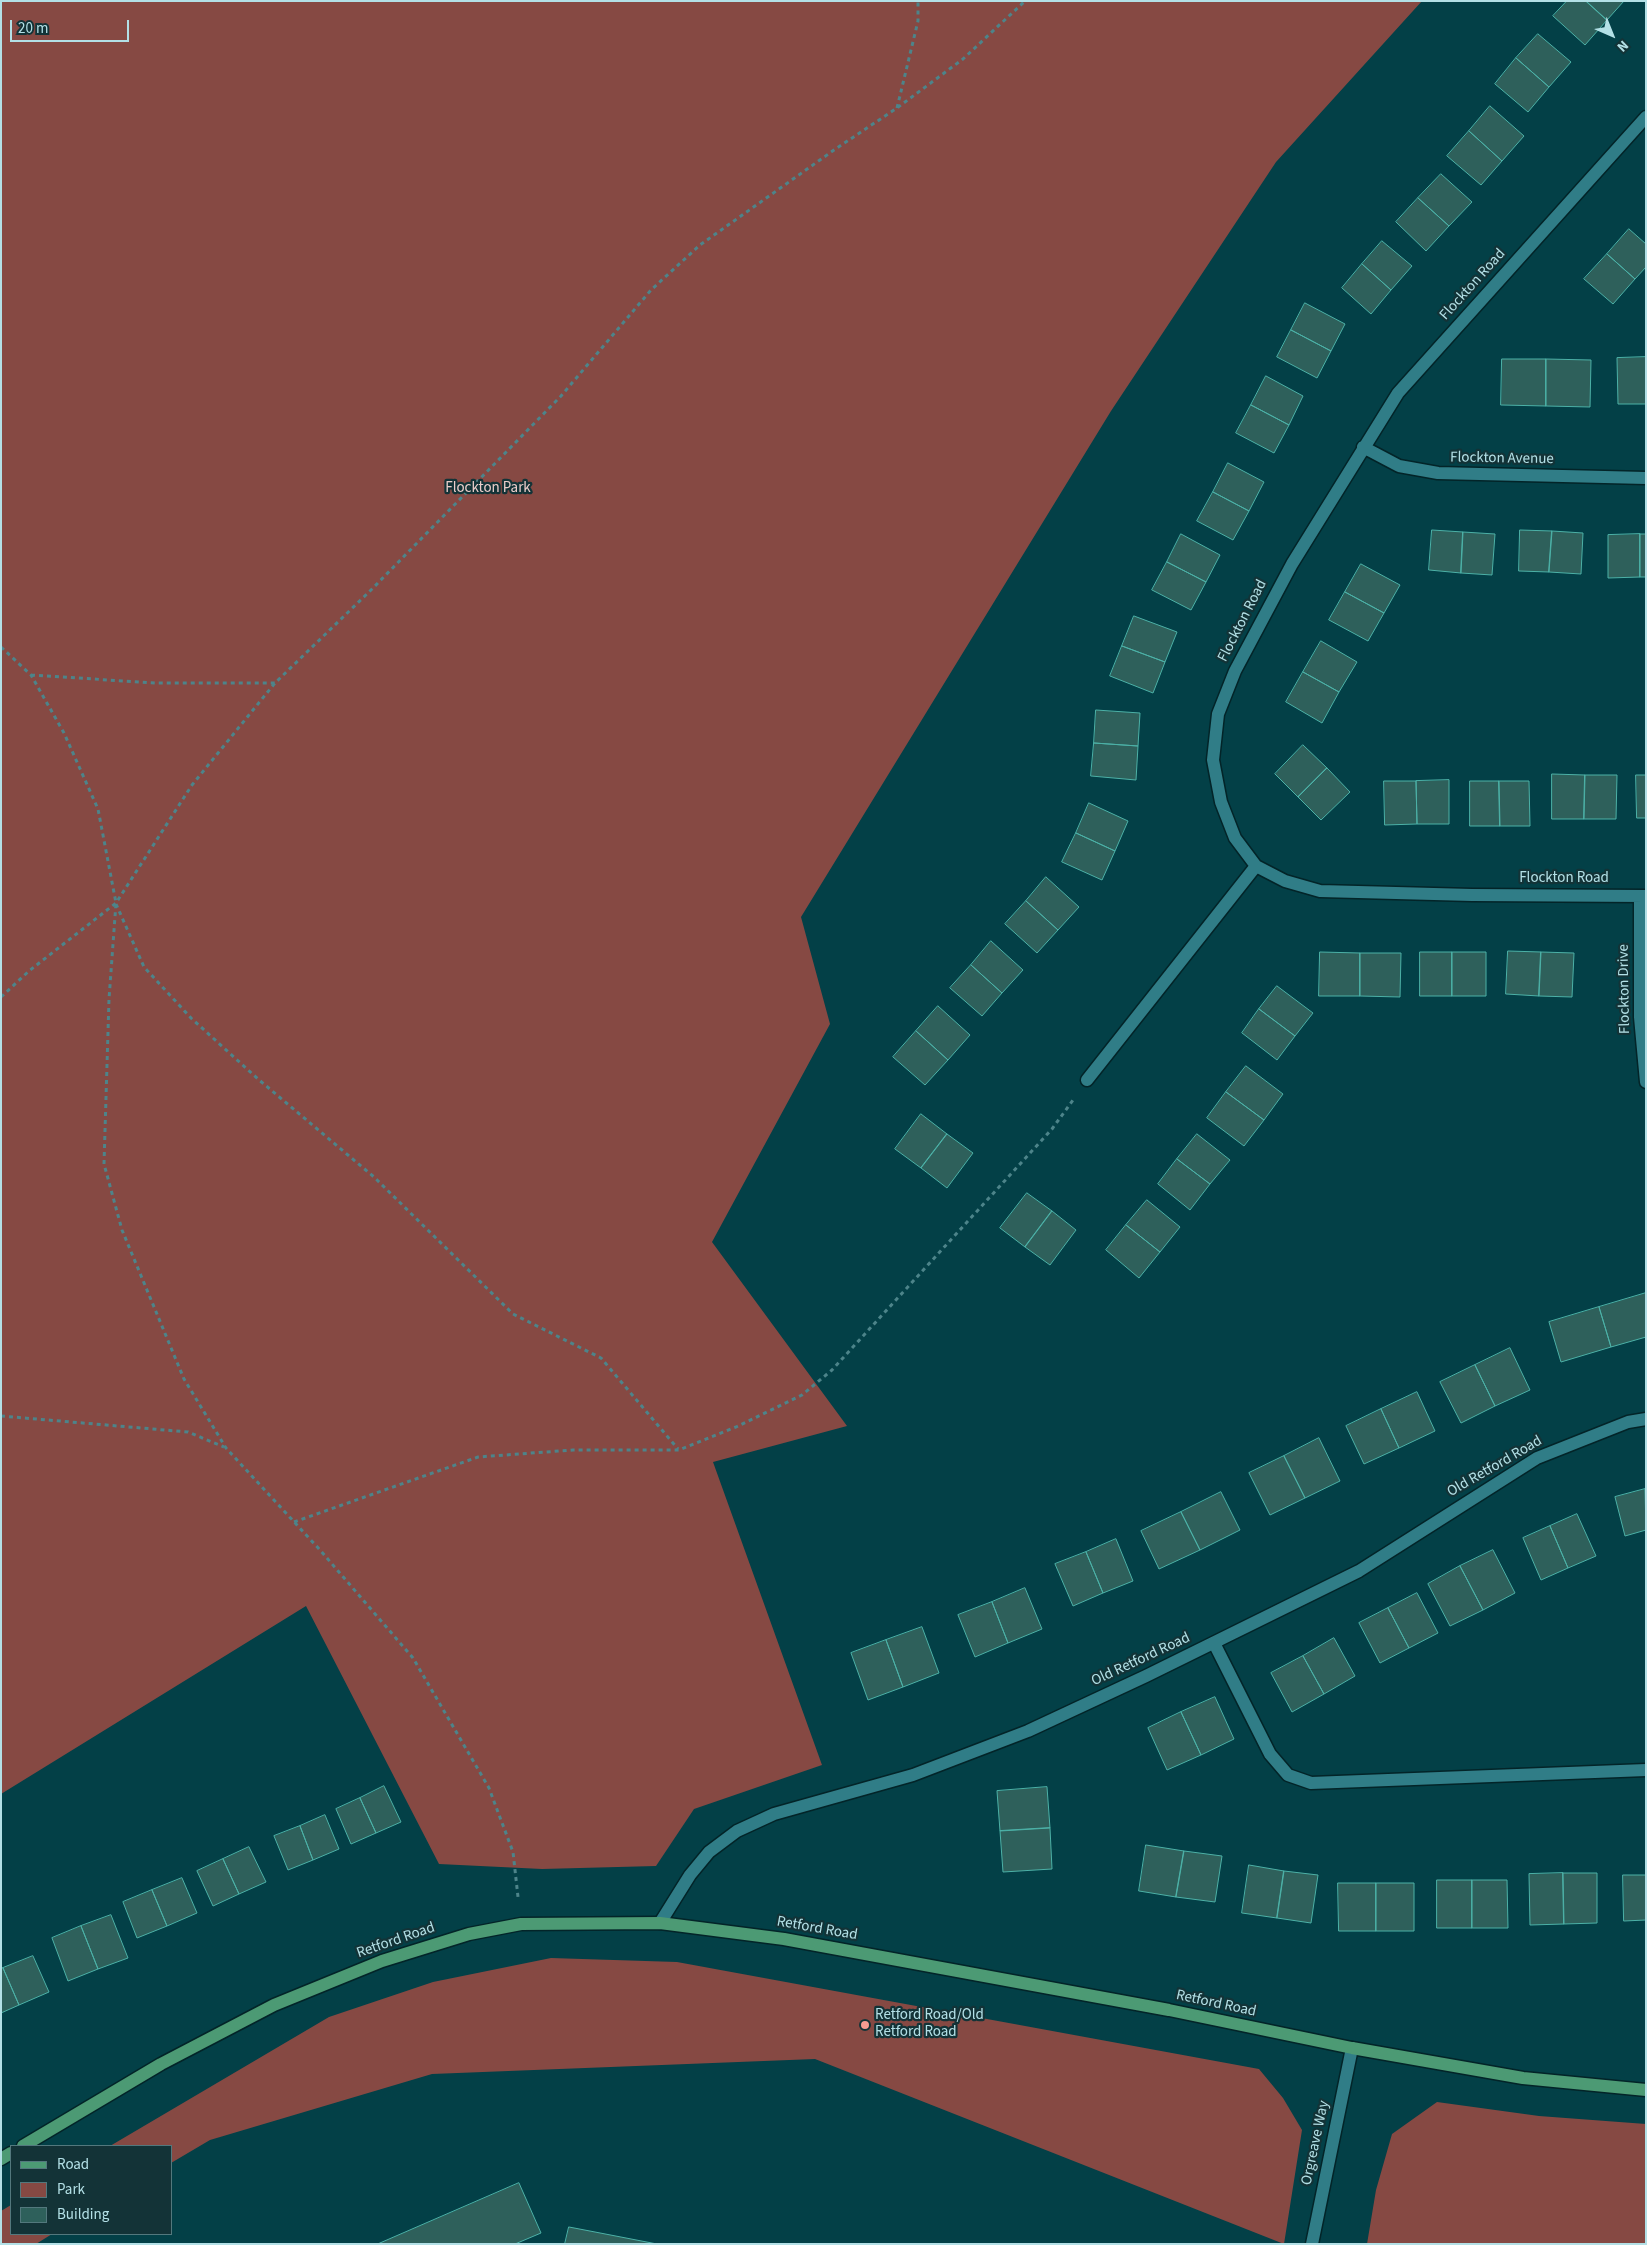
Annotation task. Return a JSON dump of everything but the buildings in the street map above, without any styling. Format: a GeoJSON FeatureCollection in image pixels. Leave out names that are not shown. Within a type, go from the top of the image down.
{"type":"FeatureCollection","features":[{"type":"Feature","properties":{"kind":"main road","name":"Retford Road"},"geometry":{"type":"LineString","coordinates":[[25,2145],[161,2064],[274,2005],[382,1961],[469,1934],[521,1924],[660,1923],[802,1942],[1169,2010],[1352,2048],[1523,2078],[1646,2090]]}},
{"type":"Feature","properties":{"kind":"street","name":"Flockton Road"},"geometry":{"type":"LineString","coordinates":[[1643,896],[1472,895],[1320,891],[1285,881],[1256,866],[1235,838],[1222,802],[1213,760],[1218,714],[1236,671],[1292,564],[1398,393],[1646,117]]}},
{"type":"Feature","properties":{"kind":"street","name":"Flockton Avenue"},"geometry":{"type":"LineString","coordinates":[[1363,447],[1399,466],[1438,473],[1646,478]]}},
{"type":"Feature","properties":{"kind":"street"},"geometry":{"type":"LineString","coordinates":[[1087,1080],[1256,866]]}},
{"type":"Feature","properties":{"kind":"street","name":"Flockton Drive"},"geometry":{"type":"LineString","coordinates":[[1643,896],[1640,1017],[1646,1082]]}},
{"type":"Feature","properties":{"kind":"street","name":"Old Retford Road"},"geometry":{"type":"LineString","coordinates":[[660,1923],[690,1876],[709,1852],[737,1831],[774,1814],[913,1775],[1028,1731],[1214,1643],[1359,1571],[1536,1458],[1628,1422],[1646,1419]]}},
{"type":"Feature","properties":{"kind":"street"},"geometry":{"type":"LineString","coordinates":[[1214,1643],[1270,1754],[1288,1776],[1311,1783],[1646,1770]]}},
{"type":"Feature","properties":{"kind":"street","name":"Orgreave Way"},"geometry":{"type":"LineString","coordinates":[[1312,2244],[1352,2048]]}},
{"type":"Feature","properties":{"kind":"path"},"geometry":{"type":"LineString","coordinates":[[897,108],[918,21],[918,1]]}},
{"type":"Feature","properties":{"kind":"path"},"geometry":{"type":"LineString","coordinates":[[1,997],[29,971],[116,903],[192,785],[275,683],[372,589],[561,396],[651,290],[700,245],[897,108],[962,59],[1025,1]]}},
{"type":"Feature","properties":{"kind":"path"},"geometry":{"type":"LineString","coordinates":[[1,647],[30,675],[64,733],[98,809],[116,903],[144,967],[191,1018],[258,1079],[374,1177],[513,1314],[601,1358],[679,1450]]}},
{"type":"Feature","properties":{"kind":"path"},"geometry":{"type":"LineString","coordinates":[[30,675],[155,683],[275,683]]}},
{"type":"Feature","properties":{"kind":"path"},"geometry":{"type":"LineString","coordinates":[[116,903],[110,999],[104,1164],[122,1230],[184,1379],[226,1448],[294,1522],[413,1658],[489,1788],[513,1852],[521,1924]]}},
{"type":"Feature","properties":{"kind":"path"},"geometry":{"type":"LineString","coordinates":[[294,1522],[478,1457],[573,1450],[679,1450],[736,1427],[802,1395],[832,1370],[1052,1129],[1087,1080]]}},
{"type":"Feature","properties":{"kind":"path"},"geometry":{"type":"LineString","coordinates":[[1,1416],[188,1432],[226,1448]]}},
{"type":"Feature","properties":{"kind":"green space","name":"Flockton Park"},"geometry":{"type":"Polygon","coordinates":[[[1,1],[1422,1],[1276,162],[1111,411],[801,917],[830,1024],[712,1242],[847,1426],[713,1462],[822,1765],[694,1809],[656,1866],[542,1869],[439,1864],[306,1606],[1,1794],[1,1]]]}},
{"type":"Feature","properties":{"kind":"green space"},"geometry":{"type":"Polygon","coordinates":[[[551,1958],[677,1962],[1259,2069],[1283,2098],[1302,2130],[1284,2244],[815,2059],[432,2074],[210,2140],[172,2162],[172,2145],[112,2145],[329,2017],[433,1982],[551,1958]]]}},
{"type":"Feature","properties":{"kind":"green space"},"geometry":{"type":"Polygon","coordinates":[[[1437,2102],[1539,2116],[1646,2124],[1646,2244],[1367,2244],[1376,2190],[1392,2134],[1437,2102]]]}},
{"type":"Feature","properties":{"kind":"green space"},"geometry":{"type":"Polygon","coordinates":[[[10,2206],[10,2235],[50,2235],[36,2244],[1,2244],[1,2211],[10,2206]]]}},
{"type":"Feature","properties":{"kind":"place","name":"Retford Road/Old Retford Road"},"geometry":{"type":"Point","coordinates":[865,2025]}}]}
